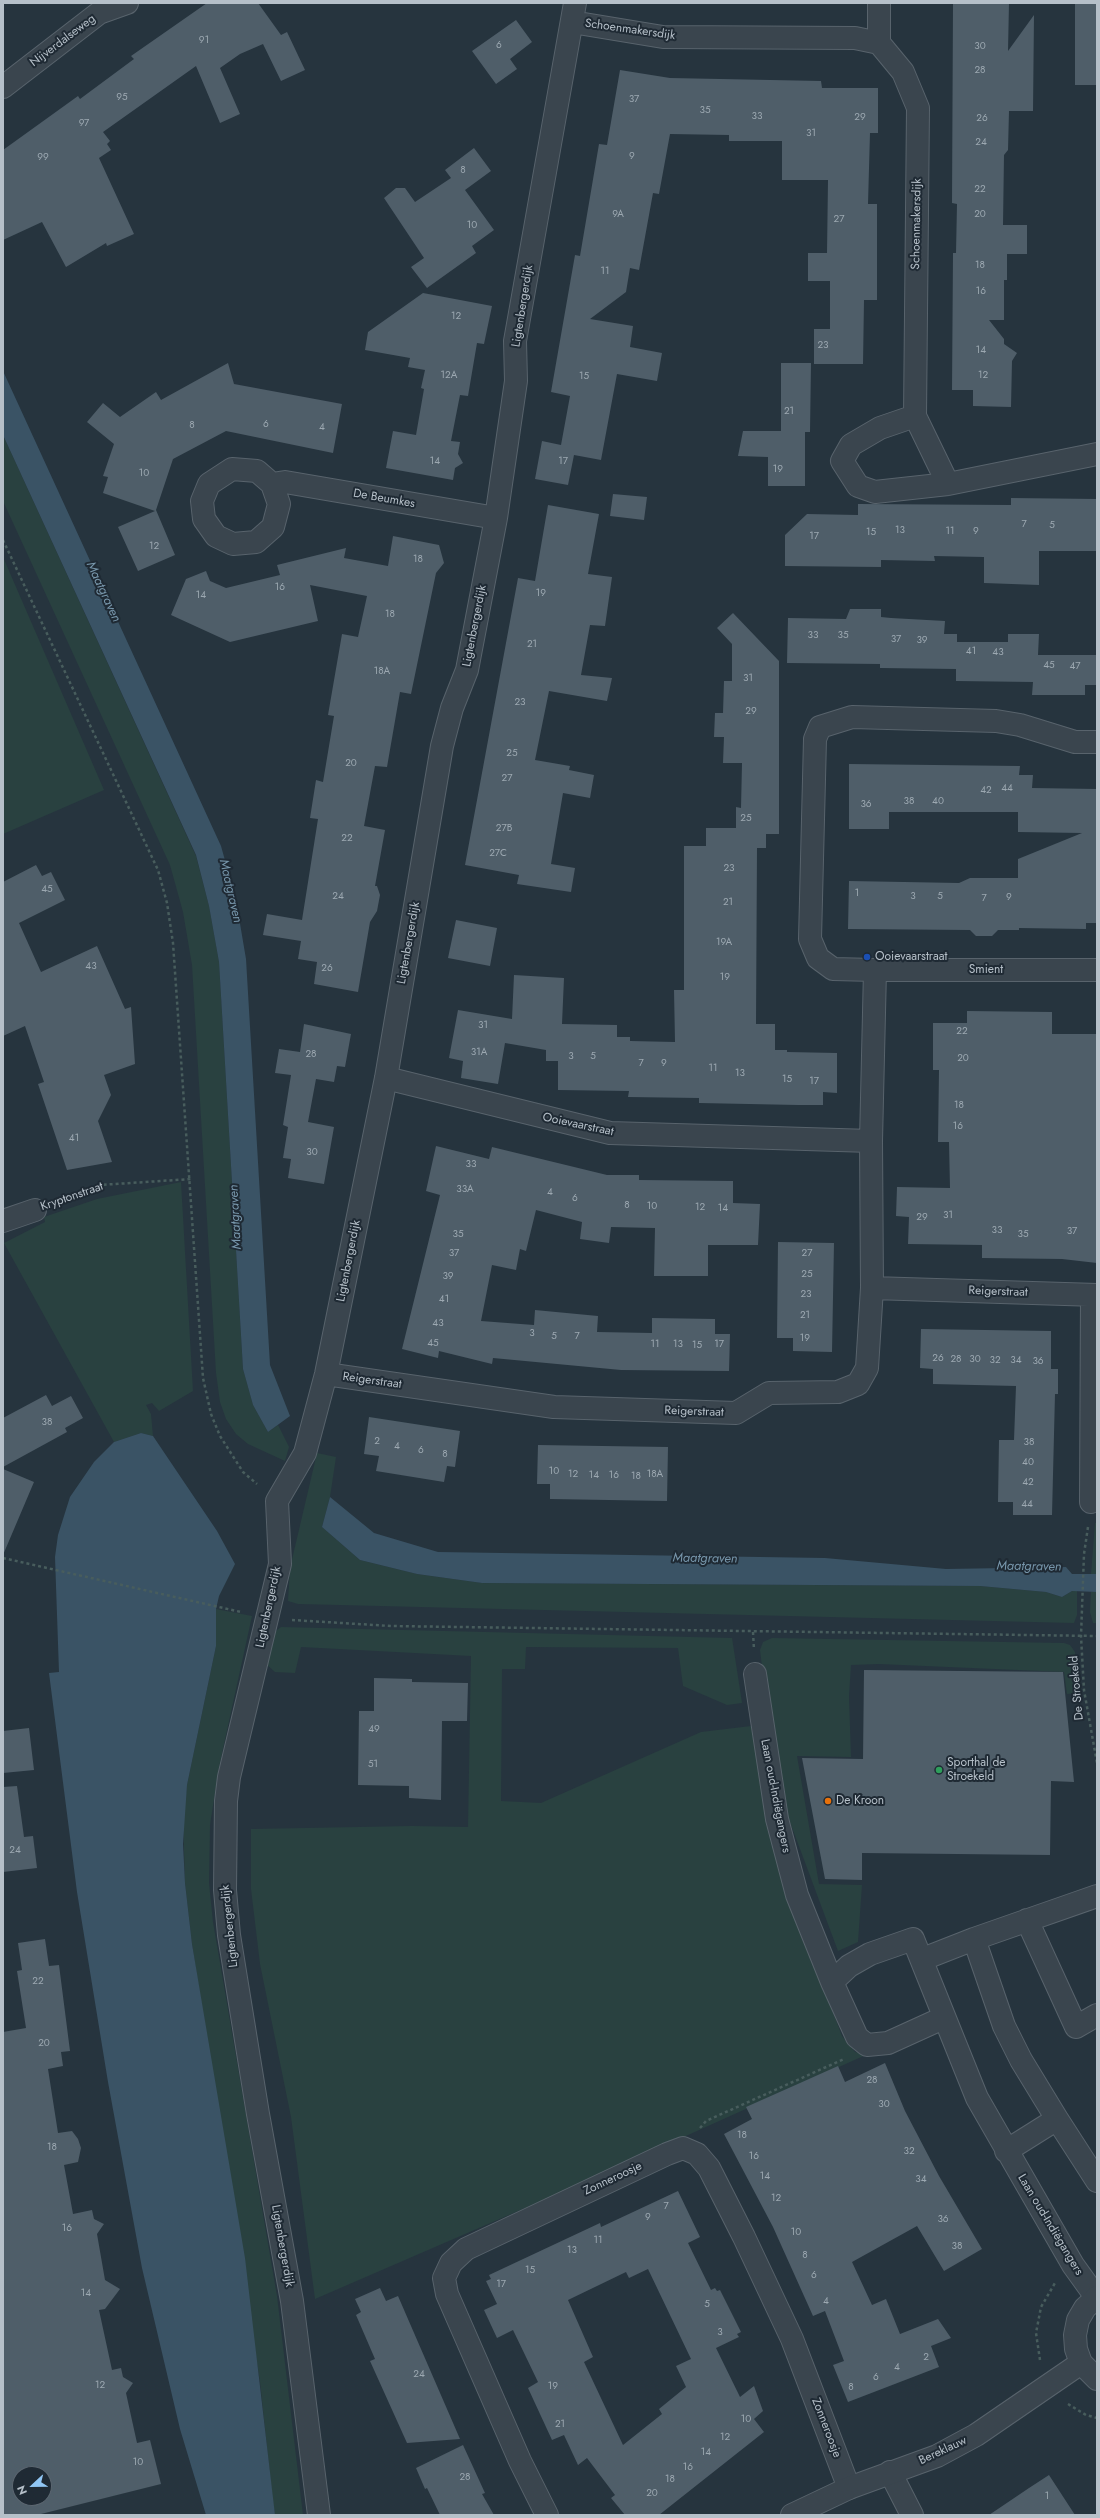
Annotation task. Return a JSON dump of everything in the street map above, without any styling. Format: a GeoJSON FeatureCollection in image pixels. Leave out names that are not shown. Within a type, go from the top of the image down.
{"type":"FeatureCollection","features":[{"type":"Feature","properties":{"kind":"street","name":"Nijverdalseweg"},"geometry":{"type":"LineString","coordinates":[[3,87],[99,13],[127,3]]}},
{"type":"Feature","properties":{"kind":"street"},"geometry":{"type":"LineString","coordinates":[[878,43],[879,3]]}},
{"type":"Feature","properties":{"kind":"street","name":"Schoenmakersdijk"},"geometry":{"type":"LineString","coordinates":[[574,13],[663,37],[855,38],[878,43],[903,72],[918,108],[915,416],[948,484]]}},
{"type":"Feature","properties":{"kind":"street","name":"Ligtenbergerdijk"},"geometry":{"type":"LineString","coordinates":[[319,2515],[292,2301],[256,2106],[229,1935],[225,1890],[226,1808],[229,1776],[280,1564],[277,1501],[305,1453],[326,1374],[386,1078],[442,746],[452,708],[467,670],[496,518],[516,381],[515,341],[574,13]]}},
{"type":"Feature","properties":{"kind":"street"},"geometry":{"type":"LineString","coordinates":[[915,416],[880,428],[851,446],[842,461],[858,486],[875,492],[948,484],[1097,454]]}},
{"type":"Feature","properties":{"kind":"street","name":"De Beumkes"},"geometry":{"type":"LineString","coordinates":[[272,484],[285,482],[496,518]]}},
{"type":"Feature","properties":{"kind":"street"},"geometry":{"type":"LineString","coordinates":[[872,1288],[871,1141],[875,970],[833,969],[818,958],[810,939],[815,738],[820,727],[852,717],[996,721],[1020,725],[1075,742],[1097,742]]}},
{"type":"Feature","properties":{"kind":"street","name":"Smient"},"geometry":{"type":"LineString","coordinates":[[875,970],[1097,970]]}},
{"type":"Feature","properties":{"kind":"street","name":"Ooievaarstraat"},"geometry":{"type":"LineString","coordinates":[[386,1078],[610,1134],[871,1141]]}},
{"type":"Feature","properties":{"kind":"street","name":"Kryptonstraat"},"geometry":{"type":"LineString","coordinates":[[3,1221],[34,1210]]}},
{"type":"Feature","properties":{"kind":"street","name":"Reigerstraat"},"geometry":{"type":"LineString","coordinates":[[326,1374],[554,1408],[736,1413],[770,1394],[838,1392],[858,1384],[868,1368],[872,1288],[1095,1295],[1091,1502]]}},
{"type":"Feature","properties":{"kind":"street","name":"Laan oud-Indiëgangers"},"geometry":{"type":"LineString","coordinates":[[755,1674],[777,1819],[797,1895],[832,1982],[857,2037]]}},
{"type":"Feature","properties":{"kind":"street"},"geometry":{"type":"LineString","coordinates":[[923,1959],[974,1939],[1097,1896]]}},
{"type":"Feature","properties":{"kind":"street"},"geometry":{"type":"LineString","coordinates":[[1027,1920],[1076,2027],[1097,2015]]}},
{"type":"Feature","properties":{"kind":"street","name":"Laan oud-Indiëgangers"},"geometry":{"type":"LineString","coordinates":[[832,1982],[849,1966],[870,1954],[914,1939],[923,1959],[943,2018],[977,2098],[1006,2151],[1073,2265],[1096,2297]]}},
{"type":"Feature","properties":{"kind":"street"},"geometry":{"type":"LineString","coordinates":[[974,1939],[1004,2026],[1020,2060],[1097,2181]]}},
{"type":"Feature","properties":{"kind":"street"},"geometry":{"type":"LineString","coordinates":[[857,2037],[867,2045],[878,2046],[943,2018]]}},
{"type":"Feature","properties":{"kind":"street"},"geometry":{"type":"LineString","coordinates":[[1006,2151],[1058,2119]]}},
{"type":"Feature","properties":{"kind":"street","name":"Zonneroosje"},"geometry":{"type":"LineString","coordinates":[[547,2515],[520,2461],[447,2294],[444,2278],[451,2262],[466,2249],[667,2154],[683,2148],[697,2154],[709,2168],[744,2237],[792,2339],[848,2488]]}},
{"type":"Feature","properties":{"kind":"street"},"geometry":{"type":"LineString","coordinates":[[1096,2297],[1085,2308],[1078,2320],[1075,2335],[1076,2350],[1081,2363],[1097,2379]]}},
{"type":"Feature","properties":{"kind":"street","name":"Bereklauw"},"geometry":{"type":"LineString","coordinates":[[792,2515],[848,2488],[937,2456],[976,2435],[1081,2363]]}},
{"type":"Feature","properties":{"kind":"street"},"geometry":{"type":"LineString","coordinates":[[890,2472],[912,2515]]}},
{"type":"Feature","properties":{"kind":"path"},"geometry":{"type":"LineString","coordinates":[[3,540],[158,870],[167,903],[173,943],[191,1179],[203,1378],[211,1414],[220,1436],[243,1472],[277,1501]]}},
{"type":"Feature","properties":{"kind":"path","name":"Kryptonstraat"},"geometry":{"type":"LineString","coordinates":[[34,1210],[100,1185],[191,1179]]}},
{"type":"Feature","properties":{"kind":"path","name":"De Stroekeld"},"geometry":{"type":"LineString","coordinates":[[1084,1554],[1082,1636],[1085,1697],[1097,1763]]}},
{"type":"Feature","properties":{"kind":"path"},"geometry":{"type":"LineString","coordinates":[[3,1558],[221,1609]]}},
{"type":"Feature","properties":{"kind":"path"},"geometry":{"type":"LineString","coordinates":[[268,1618],[400,1626],[1097,1636]]}},
{"type":"Feature","properties":{"kind":"path"},"geometry":{"type":"LineString","coordinates":[[683,2148],[706,2121],[842,2061],[857,2037]]}},
{"type":"Feature","properties":{"kind":"green space"},"geometry":{"type":"Polygon","coordinates":[[[3,435],[196,856],[209,906],[219,962],[243,1369],[253,1405],[268,1432],[278,1425],[289,1447],[285,1461],[248,1444],[236,1434],[226,1419],[220,1402],[216,1373],[192,965],[183,912],[170,865],[3,501],[3,435]]]}},
{"type":"Feature","properties":{"kind":"green space"},"geometry":{"type":"Polygon","coordinates":[[[3,557],[104,790],[3,834],[3,557]]]}},
{"type":"Feature","properties":{"kind":"green space"},"geometry":{"type":"Polygon","coordinates":[[[181,1182],[193,1391],[159,1411],[152,1403],[146,1405],[151,1414],[153,1436],[141,1433],[114,1442],[4,1243],[45,1222],[44,1217],[97,1199],[181,1182]]]}},
{"type":"Feature","properties":{"kind":"green space"},"geometry":{"type":"Polygon","coordinates":[[[317,1453],[336,1457],[330,1497],[322,1527],[360,1560],[417,1574],[482,1583],[980,1586],[1046,1592],[1062,1597],[1072,1591],[1077,1591],[1077,1615],[1074,1623],[298,1604],[288,1601],[290,1568],[317,1453]]]}},
{"type":"Feature","properties":{"kind":"green space"},"geometry":{"type":"Polygon","coordinates":[[[1095,1523],[1097,1523],[1097,1574],[1091,1574],[1095,1523]]]}},
{"type":"Feature","properties":{"kind":"green space"},"geometry":{"type":"Polygon","coordinates":[[[1091,1592],[1097,1592],[1097,1623],[1093,1623],[1090,1612],[1091,1592]]]}},
{"type":"Feature","properties":{"kind":"green space"},"geometry":{"type":"Polygon","coordinates":[[[216,1609],[252,1616],[219,1767],[210,1825],[209,1883],[213,1922],[277,2296],[303,2515],[275,2515],[260,2382],[192,1944],[185,1883],[183,1817],[187,1785],[216,1646],[216,1609]]]}},
{"type":"Feature","properties":{"kind":"green space"},"geometry":{"type":"Polygon","coordinates":[[[281,1627],[732,1638],[742,1703],[727,1705],[683,1686],[678,1648],[526,1647],[525,1669],[502,1669],[501,1801],[541,1803],[701,1732],[751,1726],[768,1821],[783,1880],[842,2036],[855,2052],[870,2053],[555,2195],[315,2299],[291,2117],[260,1964],[251,1889],[251,1829],[412,1826],[468,1827],[471,1656],[301,1647],[295,1673],[275,1672],[265,1663],[272,1634],[281,1627]]]}},
{"type":"Feature","properties":{"kind":"green space"},"geometry":{"type":"Polygon","coordinates":[[[772,1638],[1064,1643],[1070,1645],[1075,1652],[1078,1693],[1067,1694],[1064,1672],[879,1664],[851,1665],[849,1696],[851,1757],[797,1756],[819,1884],[862,1885],[858,1942],[838,1951],[784,1806],[764,1684],[760,1650],[763,1642],[772,1638]]]}},
{"type":"Feature","properties":{"kind":"water","name":"Maatgraven"},"geometry":{"type":"Polygon","coordinates":[[[3,371],[221,846],[236,900],[246,959],[270,1365],[290,1416],[268,1432],[253,1405],[243,1369],[219,962],[209,906],[196,855],[3,435],[3,371]]]}},
{"type":"Feature","properties":{"kind":"water"},"geometry":{"type":"Polygon","coordinates":[[[141,1433],[153,1436],[217,1531],[235,1564],[219,1596],[216,1609],[216,1646],[187,1785],[183,1844],[185,1883],[192,1944],[245,2258],[275,2515],[206,2515],[180,2429],[142,2268],[108,2082],[77,1892],[49,1673],[59,1672],[55,1557],[58,1535],[70,1497],[94,1462],[114,1442],[141,1433]]]}},
{"type":"Feature","properties":{"kind":"water","name":"Maatgraven"},"geometry":{"type":"Polygon","coordinates":[[[330,1497],[374,1533],[438,1552],[825,1558],[946,1569],[1066,1567],[1072,1574],[1097,1574],[1097,1592],[1072,1591],[1062,1597],[1046,1592],[980,1586],[482,1583],[417,1574],[360,1560],[322,1527],[330,1497]]]}},
{"type":"Feature","properties":{"kind":"building"},"geometry":{"type":"Polygon","coordinates":[[[207,3],[258,3],[281,35],[287,32],[305,70],[281,81],[263,44],[240,54],[220,68],[240,114],[220,123],[196,66],[103,132],[110,141],[107,144],[111,150],[99,158],[134,234],[107,246],[106,243],[66,267],[42,222],[3,240],[3,150],[78,96],[80,99],[134,59],[131,56],[207,3]]]}},
{"type":"Feature","properties":{"kind":"building"},"geometry":{"type":"Polygon","coordinates":[[[953,3],[1009,3],[1008,51],[1034,15],[1033,111],[1009,111],[1008,150],[1004,155],[1003,225],[1027,225],[1027,254],[1007,254],[1007,280],[1004,280],[1004,320],[989,320],[1004,339],[1004,344],[1017,353],[1012,361],[1011,407],[973,406],[973,390],[952,390],[953,253],[956,253],[957,204],[952,203],[953,3]]]}},
{"type":"Feature","properties":{"kind":"building"},"geometry":{"type":"Polygon","coordinates":[[[1075,3],[1097,3],[1097,85],[1075,85],[1075,3]]]}},
{"type":"Feature","properties":{"kind":"building"},"geometry":{"type":"Polygon","coordinates":[[[516,20],[532,42],[510,59],[517,69],[496,84],[472,51],[516,20]]]}},
{"type":"Feature","properties":{"kind":"building"},"geometry":{"type":"Polygon","coordinates":[[[620,70],[670,78],[821,81],[822,88],[878,88],[878,133],[870,133],[868,204],[877,204],[877,300],[864,300],[863,364],[814,364],[814,329],[830,329],[830,281],[808,281],[808,253],[827,253],[828,180],[782,180],[782,141],[729,141],[729,135],[670,134],[659,194],[653,193],[639,270],[630,268],[626,292],[590,319],[633,326],[630,347],[662,353],[657,381],[617,374],[601,460],[574,455],[568,485],[535,479],[542,441],[561,445],[570,396],[551,392],[575,255],[580,256],[599,144],[607,145],[620,70]]]}},
{"type":"Feature","properties":{"kind":"building"},"geometry":{"type":"Polygon","coordinates":[[[474,148],[491,171],[465,190],[494,230],[472,246],[476,253],[427,288],[411,267],[424,258],[384,198],[396,188],[405,188],[415,202],[451,178],[445,170],[474,148]]]}},
{"type":"Feature","properties":{"kind":"building"},"geometry":{"type":"Polygon","coordinates":[[[423,293],[492,306],[484,344],[477,343],[468,396],[460,395],[451,441],[460,442],[458,454],[463,463],[455,468],[453,480],[386,468],[393,431],[416,435],[424,389],[421,388],[425,370],[408,367],[410,358],[365,350],[368,332],[423,293]]]}},
{"type":"Feature","properties":{"kind":"building"},"geometry":{"type":"Polygon","coordinates":[[[228,363],[234,384],[342,404],[333,453],[226,431],[173,459],[156,510],[175,555],[138,571],[118,527],[155,511],[103,493],[108,477],[103,476],[114,444],[87,422],[103,403],[120,417],[156,392],[161,400],[228,363]]]}},
{"type":"Feature","properties":{"kind":"building"},"geometry":{"type":"Polygon","coordinates":[[[781,363],[811,363],[810,432],[805,432],[805,486],[768,486],[768,457],[738,456],[743,431],[781,431],[781,363]]]}},
{"type":"Feature","properties":{"kind":"building"},"geometry":{"type":"Polygon","coordinates":[[[613,494],[647,497],[644,520],[610,516],[613,494]]]}},
{"type":"Feature","properties":{"kind":"building"},"geometry":{"type":"Polygon","coordinates":[[[1011,498],[1097,499],[1097,551],[1039,551],[1039,585],[984,583],[984,557],[934,556],[935,561],[881,560],[881,567],[785,566],[785,535],[807,514],[858,515],[858,504],[1011,505],[1011,498]]]}},
{"type":"Feature","properties":{"kind":"building"},"geometry":{"type":"Polygon","coordinates":[[[548,505],[599,514],[588,574],[612,577],[605,626],[590,625],[581,675],[612,678],[607,701],[549,691],[535,760],[570,766],[569,770],[594,775],[590,798],[563,793],[551,864],[575,868],[571,892],[517,884],[519,875],[465,865],[518,578],[535,581],[548,505]]]}},
{"type":"Feature","properties":{"kind":"building"},"geometry":{"type":"Polygon","coordinates":[[[393,536],[439,545],[444,563],[436,573],[411,694],[400,692],[387,767],[375,766],[364,826],[385,830],[375,886],[377,886],[380,895],[377,911],[370,922],[358,992],[314,984],[317,962],[298,959],[301,941],[263,935],[267,914],[302,920],[318,819],[310,818],[316,780],[323,782],[334,716],[328,715],[342,634],[358,637],[367,596],[310,585],[318,621],[230,642],[171,615],[186,579],[206,571],[210,581],[226,588],[280,575],[277,565],[346,548],[344,558],[388,566],[393,536]]]}},
{"type":"Feature","properties":{"kind":"building"},"geometry":{"type":"Polygon","coordinates":[[[850,609],[881,609],[881,617],[945,621],[944,634],[957,634],[957,642],[1008,642],[1008,634],[1039,634],[1038,655],[1097,655],[1097,685],[1085,685],[1085,695],[1032,695],[1033,682],[956,681],[956,669],[880,668],[880,664],[787,663],[788,618],[846,619],[850,609]]]}},
{"type":"Feature","properties":{"kind":"building"},"geometry":{"type":"Polygon","coordinates":[[[733,613],[779,661],[779,834],[766,834],[766,848],[757,848],[756,1024],[775,1024],[775,1050],[787,1050],[787,1052],[837,1053],[837,1093],[823,1092],[823,1105],[798,1105],[699,1103],[699,1098],[628,1097],[629,1091],[558,1090],[558,1061],[546,1061],[546,1050],[505,1043],[498,1084],[461,1078],[463,1061],[449,1058],[458,1010],[512,1019],[514,975],[564,978],[562,1024],[617,1025],[617,1037],[630,1037],[630,1041],[675,1042],[674,990],[684,990],[684,846],[706,846],[706,828],[736,828],[736,807],[741,808],[742,763],[723,763],[724,737],[714,737],[715,713],[723,713],[724,681],[732,681],[732,644],[717,628],[733,613]]]}},
{"type":"Feature","properties":{"kind":"building"},"geometry":{"type":"Polygon","coordinates":[[[849,764],[1020,766],[1019,775],[1033,775],[1032,788],[1097,789],[1097,923],[1086,923],[1086,929],[1019,928],[1019,930],[998,930],[992,936],[976,936],[970,930],[848,929],[849,881],[959,883],[970,878],[1018,878],[1018,859],[1082,833],[1018,832],[1018,812],[889,812],[889,829],[849,829],[849,764]]]}},
{"type":"Feature","properties":{"kind":"building"},"geometry":{"type":"Polygon","coordinates":[[[36,865],[42,876],[51,872],[65,900],[19,923],[41,972],[97,946],[125,1009],[131,1007],[135,1064],[104,1075],[111,1095],[98,1121],[112,1162],[67,1170],[38,1084],[44,1082],[25,1026],[3,1036],[3,882],[36,865]]]}},
{"type":"Feature","properties":{"kind":"building"},"geometry":{"type":"Polygon","coordinates":[[[456,920],[497,928],[490,966],[448,958],[456,920]]]}},
{"type":"Feature","properties":{"kind":"building"},"geometry":{"type":"Polygon","coordinates":[[[967,1011],[1052,1012],[1052,1034],[1097,1034],[1097,1263],[1062,1259],[982,1258],[982,1245],[908,1244],[909,1217],[896,1216],[897,1187],[950,1188],[949,1142],[938,1142],[939,1070],[933,1070],[933,1023],[967,1023],[967,1011]]]}},
{"type":"Feature","properties":{"kind":"building"},"geometry":{"type":"Polygon","coordinates":[[[304,1024],[351,1034],[345,1067],[337,1066],[334,1082],[316,1079],[308,1122],[334,1127],[324,1184],[288,1178],[291,1159],[283,1158],[288,1127],[283,1125],[291,1075],[275,1073],[279,1049],[300,1052],[304,1024]]]}},
{"type":"Feature","properties":{"kind":"building"},"geometry":{"type":"Polygon","coordinates":[[[436,1146],[489,1159],[492,1147],[607,1175],[639,1175],[639,1180],[733,1181],[733,1203],[760,1204],[758,1245],[708,1245],[708,1276],[654,1276],[655,1228],[611,1227],[609,1243],[580,1239],[582,1222],[536,1210],[526,1251],[520,1249],[516,1270],[492,1265],[481,1321],[534,1325],[535,1310],[598,1316],[597,1332],[652,1333],[652,1318],[715,1319],[715,1334],[730,1334],[729,1371],[621,1370],[493,1358],[492,1364],[439,1351],[438,1358],[402,1349],[440,1195],[426,1191],[436,1146]]]}},
{"type":"Feature","properties":{"kind":"building"},"geometry":{"type":"Polygon","coordinates":[[[778,1242],[834,1243],[832,1352],[793,1351],[793,1338],[777,1338],[778,1242]]]}},
{"type":"Feature","properties":{"kind":"building"},"geometry":{"type":"Polygon","coordinates":[[[921,1329],[1051,1331],[1051,1369],[1058,1369],[1058,1394],[1055,1394],[1052,1515],[1013,1515],[1013,1502],[998,1502],[999,1440],[1014,1440],[1016,1386],[933,1384],[933,1369],[920,1368],[921,1329]]]}},
{"type":"Feature","properties":{"kind":"building"},"geometry":{"type":"Polygon","coordinates":[[[46,1395],[52,1406],[71,1396],[83,1418],[65,1428],[67,1432],[3,1467],[3,1418],[46,1395]]]}},
{"type":"Feature","properties":{"kind":"building"},"geometry":{"type":"Polygon","coordinates":[[[369,1417],[460,1431],[455,1467],[447,1466],[444,1482],[376,1471],[379,1456],[364,1454],[369,1417]]]}},
{"type":"Feature","properties":{"kind":"building"},"geometry":{"type":"Polygon","coordinates":[[[538,1445],[668,1447],[667,1501],[550,1499],[550,1484],[537,1484],[538,1445]]]}},
{"type":"Feature","properties":{"kind":"building"},"geometry":{"type":"Polygon","coordinates":[[[3,1469],[34,1482],[3,1555],[3,1469]]]}},
{"type":"Feature","properties":{"kind":"building","name":"Sporthal de Stroekeld"},"geometry":{"type":"Polygon","coordinates":[[[864,1670],[1063,1672],[1074,1782],[1051,1781],[1050,1855],[862,1853],[862,1880],[825,1879],[802,1758],[863,1759],[864,1670]]]}},
{"type":"Feature","properties":{"kind":"building"},"geometry":{"type":"Polygon","coordinates":[[[374,1678],[412,1679],[412,1682],[468,1683],[467,1721],[442,1721],[441,1800],[409,1798],[409,1786],[358,1785],[359,1711],[374,1711],[374,1678]]]}},
{"type":"Feature","properties":{"kind":"building"},"geometry":{"type":"Polygon","coordinates":[[[29,1728],[34,1770],[3,1773],[3,1731],[29,1728]]]}},
{"type":"Feature","properties":{"kind":"building"},"geometry":{"type":"Polygon","coordinates":[[[17,1786],[24,1837],[33,1836],[37,1868],[3,1872],[3,1787],[17,1786]]]}},
{"type":"Feature","properties":{"kind":"building"},"geometry":{"type":"Polygon","coordinates":[[[45,1939],[49,1966],[59,1965],[70,2051],[61,2052],[63,2066],[48,2069],[58,2133],[72,2131],[78,2139],[81,2148],[78,2162],[64,2165],[73,2214],[92,2210],[94,2219],[104,2224],[97,2234],[105,2280],[120,2289],[105,2309],[99,2310],[112,2370],[121,2368],[123,2377],[133,2383],[126,2393],[137,2443],[150,2440],[161,2484],[37,2515],[3,2515],[3,2032],[26,2028],[17,1971],[22,1970],[18,1943],[45,1939]]]}},
{"type":"Feature","properties":{"kind":"building"},"geometry":{"type":"Polygon","coordinates":[[[885,2063],[905,2111],[939,2176],[982,2249],[944,2271],[917,2226],[852,2262],[872,2305],[886,2299],[900,2334],[938,2319],[951,2338],[931,2346],[939,2367],[848,2402],[833,2365],[844,2361],[825,2311],[813,2316],[773,2227],[724,2134],[752,2119],[746,2107],[838,2066],[845,2082],[885,2063]]]}},
{"type":"Feature","properties":{"kind":"building"},"geometry":{"type":"Polygon","coordinates":[[[678,2191],[700,2237],[688,2243],[711,2290],[715,2288],[717,2291],[720,2290],[741,2332],[737,2334],[739,2337],[716,2348],[740,2397],[754,2386],[763,2411],[754,2419],[764,2432],[659,2515],[625,2515],[611,2498],[615,2495],[587,2458],[578,2465],[564,2435],[552,2440],[528,2388],[538,2382],[513,2330],[497,2338],[484,2310],[497,2304],[486,2281],[491,2279],[489,2275],[600,2223],[601,2227],[678,2191]],[[648,2269],[629,2278],[626,2272],[568,2300],[593,2357],[584,2362],[623,2445],[662,2414],[659,2409],[686,2387],[676,2366],[691,2359],[648,2269]]]}},
{"type":"Feature","properties":{"kind":"building"},"geometry":{"type":"Polygon","coordinates":[[[380,2288],[386,2301],[398,2296],[460,2439],[407,2443],[370,2361],[375,2359],[356,2315],[361,2312],[355,2299],[380,2288]]]}},
{"type":"Feature","properties":{"kind":"building"},"geometry":{"type":"Polygon","coordinates":[[[463,2445],[485,2493],[482,2494],[494,2515],[440,2515],[427,2488],[425,2489],[416,2468],[463,2445]]]}},
{"type":"Feature","properties":{"kind":"building"},"geometry":{"type":"Polygon","coordinates":[[[1049,2475],[1075,2515],[989,2515],[1029,2488],[1049,2475]]]}},
{"type":"Feature","properties":{"kind":"place","name":"Ooievaarstraat"},"geometry":{"type":"Point","coordinates":[867,957]}},
{"type":"Feature","properties":{"kind":"place","name":"Sporthal de Stroekeld"},"geometry":{"type":"Point","coordinates":[939,1770]}},
{"type":"Feature","properties":{"kind":"place","name":"De Kroon"},"geometry":{"type":"Point","coordinates":[828,1801]}}]}
